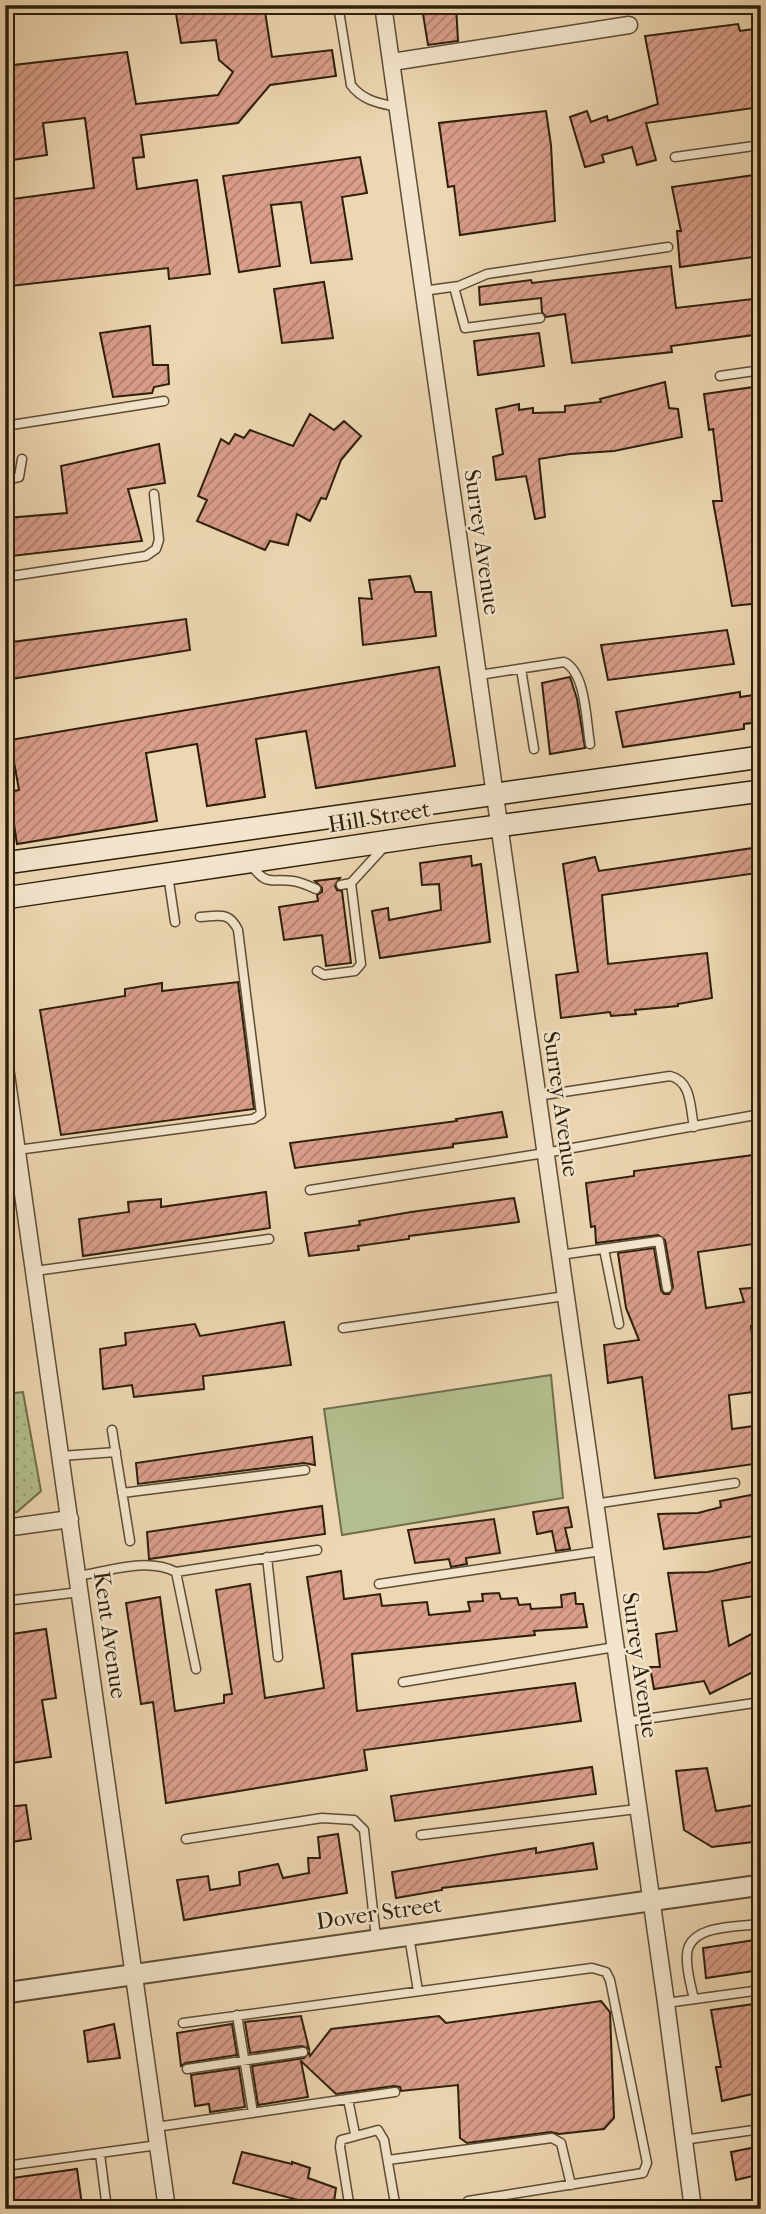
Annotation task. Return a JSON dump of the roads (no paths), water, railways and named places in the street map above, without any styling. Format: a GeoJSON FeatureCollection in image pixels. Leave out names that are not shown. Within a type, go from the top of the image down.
{"type":"FeatureCollection","features":[{"type":"Feature","properties":{"kind":"main road","name":"Hill Street"},"geometry":{"type":"LineString","coordinates":[[5,863],[761,757]]}},
{"type":"Feature","properties":{"kind":"main road","name":"Hill Street"},"geometry":{"type":"LineString","coordinates":[[5,898],[761,791]]}},
{"type":"Feature","properties":{"kind":"street","name":"Surrey Avenue"},"geometry":{"type":"LineString","coordinates":[[383,5],[693,2209]]}},
{"type":"Feature","properties":{"kind":"street"},"geometry":{"type":"LineString","coordinates":[[391,62],[629,25]]}},
{"type":"Feature","properties":{"kind":"street","name":"Kent Avenue"},"geometry":{"type":"LineString","coordinates":[[5,1067],[167,2209]]}},
{"type":"Feature","properties":{"kind":"street"},"geometry":{"type":"LineString","coordinates":[[5,1528],[70,1519]]}},
{"type":"Feature","properties":{"kind":"street","name":"Dover Street"},"geometry":{"type":"LineString","coordinates":[[5,1993],[761,1885]]}},
{"type":"Feature","properties":{"kind":"lane"},"geometry":{"type":"LineString","coordinates":[[338,5],[351,85],[368,100],[397,107]]}},
{"type":"Feature","properties":{"kind":"lane"},"geometry":{"type":"LineString","coordinates":[[675,157],[761,145]]}},
{"type":"Feature","properties":{"kind":"lane"},"geometry":{"type":"LineString","coordinates":[[423,291],[454,286],[487,274],[668,247]]}},
{"type":"Feature","properties":{"kind":"lane"},"geometry":{"type":"LineString","coordinates":[[454,286],[465,328],[540,318]]}},
{"type":"Feature","properties":{"kind":"lane"},"geometry":{"type":"LineString","coordinates":[[720,376],[761,370]]}},
{"type":"Feature","properties":{"kind":"lane"},"geometry":{"type":"LineString","coordinates":[[5,426],[164,401]]}},
{"type":"Feature","properties":{"kind":"lane"},"geometry":{"type":"LineString","coordinates":[[5,480],[19,477],[22,459]]}},
{"type":"Feature","properties":{"kind":"lane"},"geometry":{"type":"LineString","coordinates":[[5,577],[146,556],[156,549],[159,540],[154,494]]}},
{"type":"Feature","properties":{"kind":"lane"},"geometry":{"type":"LineString","coordinates":[[479,675],[564,662],[572,665],[579,676],[590,744]]}},
{"type":"Feature","properties":{"kind":"lane"},"geometry":{"type":"LineString","coordinates":[[522,669],[534,749]]}},
{"type":"Feature","properties":{"kind":"lane"},"geometry":{"type":"LineString","coordinates":[[341,885],[351,883],[388,843]]}},
{"type":"Feature","properties":{"kind":"lane"},"geometry":{"type":"LineString","coordinates":[[249,863],[258,875],[268,881],[295,881],[316,889]]}},
{"type":"Feature","properties":{"kind":"lane"},"geometry":{"type":"LineString","coordinates":[[168,875],[175,922]]}},
{"type":"Feature","properties":{"kind":"lane"},"geometry":{"type":"LineString","coordinates":[[317,971],[324,975],[355,971],[361,964],[351,883]]}},
{"type":"Feature","properties":{"kind":"lane"},"geometry":{"type":"LineString","coordinates":[[17,1150],[253,1119],[261,1114],[238,930],[234,921],[226,916],[200,917]]}},
{"type":"Feature","properties":{"kind":"lane"},"geometry":{"type":"LineString","coordinates":[[537,1096],[670,1076],[679,1078],[685,1084],[694,1126]]}},
{"type":"Feature","properties":{"kind":"lane"},"geometry":{"type":"LineString","coordinates":[[310,1190],[545,1153],[761,1114]]}},
{"type":"Feature","properties":{"kind":"lane"},"geometry":{"type":"LineString","coordinates":[[35,1271],[269,1240]]}},
{"type":"Feature","properties":{"kind":"lane"},"geometry":{"type":"LineString","coordinates":[[560,1255],[659,1241],[667,1288]]}},
{"type":"Feature","properties":{"kind":"lane"},"geometry":{"type":"LineString","coordinates":[[604,1250],[619,1324]]}},
{"type":"Feature","properties":{"kind":"lane"},"geometry":{"type":"LineString","coordinates":[[342,1328],[565,1296]]}},
{"type":"Feature","properties":{"kind":"lane"},"geometry":{"type":"LineString","coordinates":[[112,1430],[130,1541]]}},
{"type":"Feature","properties":{"kind":"lane"},"geometry":{"type":"LineString","coordinates":[[61,1456],[116,1452]]}},
{"type":"Feature","properties":{"kind":"lane"},"geometry":{"type":"LineString","coordinates":[[122,1493],[305,1470]]}},
{"type":"Feature","properties":{"kind":"lane"},"geometry":{"type":"LineString","coordinates":[[594,1504],[735,1483]]}},
{"type":"Feature","properties":{"kind":"lane"},"geometry":{"type":"LineString","coordinates":[[5,1601],[150,1565],[166,1566],[176,1572],[317,1550]]}},
{"type":"Feature","properties":{"kind":"lane"},"geometry":{"type":"LineString","coordinates":[[379,1584],[601,1551]]}},
{"type":"Feature","properties":{"kind":"lane"},"geometry":{"type":"LineString","coordinates":[[267,1558],[278,1657]]}},
{"type":"Feature","properties":{"kind":"lane"},"geometry":{"type":"LineString","coordinates":[[176,1572],[196,1669]]}},
{"type":"Feature","properties":{"kind":"lane"},"geometry":{"type":"LineString","coordinates":[[403,1682],[615,1647]]}},
{"type":"Feature","properties":{"kind":"lane"},"geometry":{"type":"LineString","coordinates":[[625,1722],[761,1702]]}},
{"type":"Feature","properties":{"kind":"lane"},"geometry":{"type":"LineString","coordinates":[[421,1835],[638,1809]]}},
{"type":"Feature","properties":{"kind":"lane"},"geometry":{"type":"LineString","coordinates":[[186,1839],[322,1818],[354,1820],[364,1830],[366,1839],[376,1938]]}},
{"type":"Feature","properties":{"kind":"lane"},"geometry":{"type":"LineString","coordinates":[[694,2000],[687,1957],[688,1946],[694,1937],[703,1932],[761,1924]]}},
{"type":"Feature","properties":{"kind":"lane"},"geometry":{"type":"LineString","coordinates":[[409,1934],[418,1992]]}},
{"type":"Feature","properties":{"kind":"lane"},"geometry":{"type":"LineString","coordinates":[[183,2023],[592,1968],[606,1972],[630,2075],[646,2168],[643,2173],[468,2201]]}},
{"type":"Feature","properties":{"kind":"lane"},"geometry":{"type":"LineString","coordinates":[[666,2003],[761,1990]]}},
{"type":"Feature","properties":{"kind":"lane"},"geometry":{"type":"LineString","coordinates":[[237,2015],[253,2113]]}},
{"type":"Feature","properties":{"kind":"lane"},"geometry":{"type":"LineString","coordinates":[[187,2069],[303,2052]]}},
{"type":"Feature","properties":{"kind":"lane"},"geometry":{"type":"LineString","coordinates":[[156,2127],[396,2092]]}},
{"type":"Feature","properties":{"kind":"lane"},"geometry":{"type":"LineString","coordinates":[[348,2099],[355,2134]]}},
{"type":"Feature","properties":{"kind":"lane"},"geometry":{"type":"LineString","coordinates":[[683,2140],[761,2129]]}},
{"type":"Feature","properties":{"kind":"lane"},"geometry":{"type":"LineString","coordinates":[[350,2209],[341,2140],[355,2134],[378,2130],[384,2140],[396,2209]]}},
{"type":"Feature","properties":{"kind":"lane"},"geometry":{"type":"LineString","coordinates":[[388,2160],[552,2138],[561,2143],[571,2185]]}},
{"type":"Feature","properties":{"kind":"lane"},"geometry":{"type":"LineString","coordinates":[[5,2166],[158,2146]]}},
{"type":"Feature","properties":{"kind":"lane"},"geometry":{"type":"LineString","coordinates":[[100,2154],[107,2209]]}}]}
